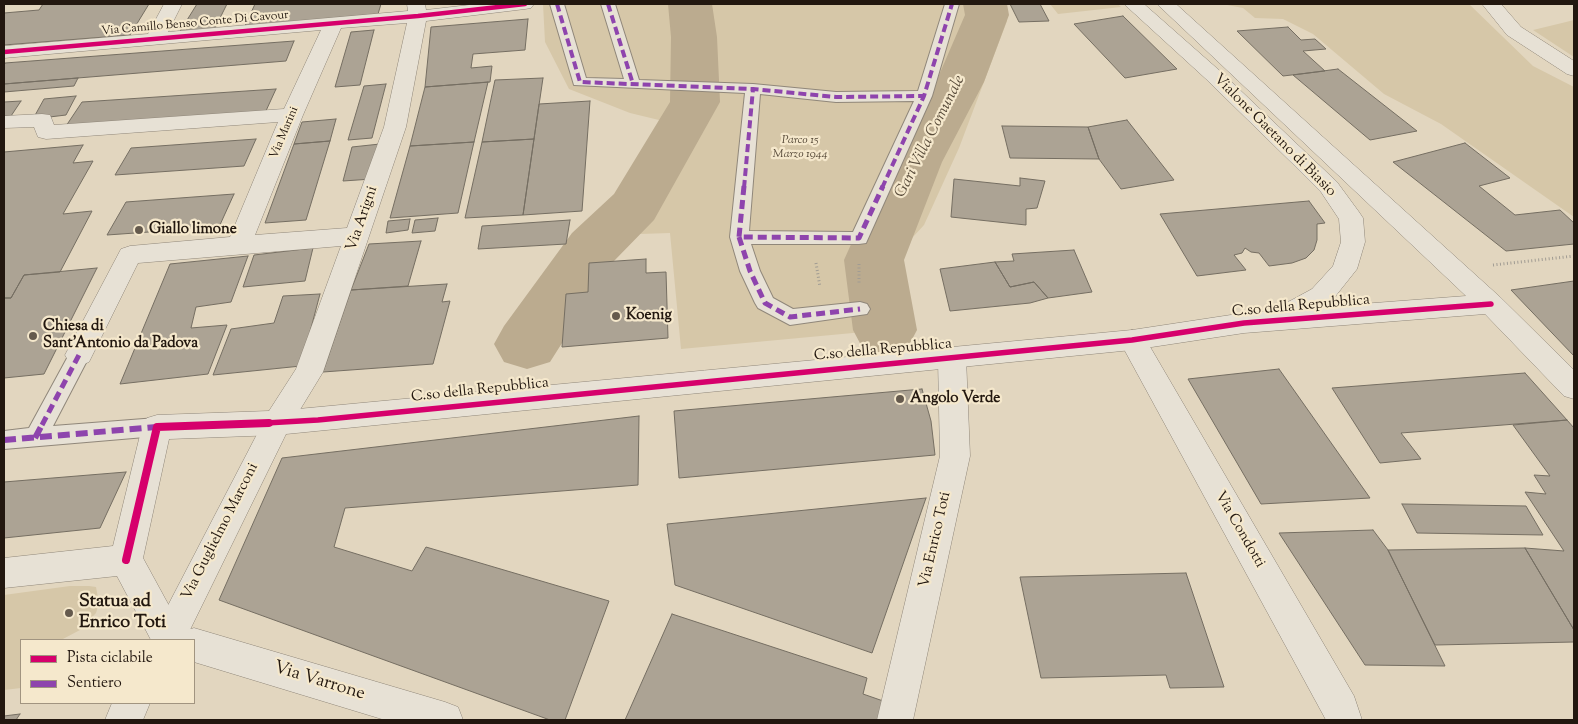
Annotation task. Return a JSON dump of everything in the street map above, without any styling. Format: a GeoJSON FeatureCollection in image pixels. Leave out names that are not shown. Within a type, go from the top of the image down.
{"type":"FeatureCollection","features":[{"type":"Feature","properties":{"kind":"street"},"geometry":{"type":"LineString","coordinates":[[154,38],[173,4]]}},
{"type":"Feature","properties":{"kind":"street","name":"Via Camillo Benso Conte Di Cavour"},"geometry":{"type":"LineString","coordinates":[[4,52],[334,24],[417,10],[525,4]]}},
{"type":"Feature","properties":{"kind":"street"},"geometry":{"type":"LineString","coordinates":[[557,4],[580,82],[753,89],[836,97],[924,96]]}},
{"type":"Feature","properties":{"kind":"street"},"geometry":{"type":"LineString","coordinates":[[608,4],[633,84]]}},
{"type":"Feature","properties":{"kind":"street"},"geometry":{"type":"LineString","coordinates":[[739,237],[859,238],[924,96],[952,4]]}},
{"type":"Feature","properties":{"kind":"street","name":"Vialone Gaetano di Biasio"},"geometry":{"type":"LineString","coordinates":[[1133,4],[1237,98],[1329,187],[1351,218],[1353,242],[1344,269],[1321,296],[1298,309],[1244,323]]}},
{"type":"Feature","properties":{"kind":"street","name":"Vialone Gaetano di Biasio"},"geometry":{"type":"LineString","coordinates":[[1166,4],[1194,16],[1210,44],[1491,304],[1574,388]]}},
{"type":"Feature","properties":{"kind":"street"},"geometry":{"type":"LineString","coordinates":[[1491,4],[1514,31],[1574,70]]}},
{"type":"Feature","properties":{"kind":"street","name":"Via Arigni"},"geometry":{"type":"LineString","coordinates":[[277,423],[309,372],[395,127],[417,10]]}},
{"type":"Feature","properties":{"kind":"street"},"geometry":{"type":"LineString","coordinates":[[1152,22],[1194,16]]}},
{"type":"Feature","properties":{"kind":"street","name":"Via Marini"},"geometry":{"type":"LineString","coordinates":[[239,245],[292,115],[334,24]]}},
{"type":"Feature","properties":{"kind":"street"},"geometry":{"type":"LineString","coordinates":[[1210,44],[1237,98]]}},
{"type":"Feature","properties":{"kind":"street"},"geometry":{"type":"LineString","coordinates":[[753,89],[739,237],[750,271],[765,302],[790,317],[860,309]]}},
{"type":"Feature","properties":{"kind":"street"},"geometry":{"type":"LineString","coordinates":[[4,122],[42,120],[46,132],[292,115]]}},
{"type":"Feature","properties":{"kind":"street"},"geometry":{"type":"LineString","coordinates":[[35,438],[130,255],[356,236]]}},
{"type":"Feature","properties":{"kind":"street","name":"C.so della Repubblica"},"geometry":{"type":"LineString","coordinates":[[157,427],[277,423],[1132,340],[1244,323],[1491,304]]}},
{"type":"Feature","properties":{"kind":"street","name":"Via Condotti"},"geometry":{"type":"LineString","coordinates":[[1132,340],[1341,709],[1344,720]]}},
{"type":"Feature","properties":{"kind":"street","name":"Via Enrico Toti"},"geometry":{"type":"LineString","coordinates":[[896,720],[955,456],[952,358]]}},
{"type":"Feature","properties":{"kind":"street","name":"Via Guglielmo Marconi"},"geometry":{"type":"LineString","coordinates":[[178,639],[277,423]]}},
{"type":"Feature","properties":{"kind":"street"},"geometry":{"type":"LineString","coordinates":[[4,440],[157,427],[126,560],[176,639]]}},
{"type":"Feature","properties":{"kind":"street"},"geometry":{"type":"LineString","coordinates":[[4,573],[126,560]]}},
{"type":"Feature","properties":{"kind":"street","name":"Via Varrone"},"geometry":{"type":"LineString","coordinates":[[195,646],[445,720]]}},
{"type":"Feature","properties":{"kind":"street"},"geometry":{"type":"LineString","coordinates":[[123,720],[131,704]]}},
{"type":"Feature","properties":{"kind":"path"},"geometry":{"type":"LineString","coordinates":[[812,238],[825,313]]}},
{"type":"Feature","properties":{"kind":"path"},"geometry":{"type":"LineString","coordinates":[[859,238],[860,309]]}},
{"type":"Feature","properties":{"kind":"path"},"geometry":{"type":"LineString","coordinates":[[1490,265],[1574,256]]}},
{"type":"Feature","properties":{"kind":"green space","name":"Parco 15 Marzo 1944"},"geometry":{"type":"Polygon","coordinates":[[[543,4],[1001,4],[1007,21],[959,148],[924,225],[902,249],[885,330],[681,349],[670,233],[640,234],[636,182],[659,120],[630,113],[569,89],[545,42],[543,4]]]}},
{"type":"Feature","properties":{"kind":"green space"},"geometry":{"type":"Polygon","coordinates":[[[1050,4],[1118,4],[1121,7],[1058,14],[1050,4]]]}},
{"type":"Feature","properties":{"kind":"green space"},"geometry":{"type":"Polygon","coordinates":[[[1222,4],[1469,4],[1533,66],[1574,87],[1574,217],[1441,124],[1384,94],[1313,34],[1283,19],[1255,18],[1243,8],[1222,4]]]}},
{"type":"Feature","properties":{"kind":"green space"},"geometry":{"type":"Polygon","coordinates":[[[1574,20],[1574,57],[1533,30],[1562,23],[1574,20]]]}},
{"type":"Feature","properties":{"kind":"green space"},"geometry":{"type":"Polygon","coordinates":[[[70,586],[89,586],[96,587],[99,603],[96,613],[80,630],[63,639],[20,639],[20,688],[4,690],[4,595],[70,586]]]}},
{"type":"Feature","properties":{"kind":"building"},"geometry":{"type":"Polygon","coordinates":[[[43,4],[149,4],[130,35],[4,45],[4,13],[39,10],[43,4]]]}},
{"type":"Feature","properties":{"kind":"building"},"geometry":{"type":"Polygon","coordinates":[[[197,4],[227,4],[214,30],[179,33],[197,4]]]}},
{"type":"Feature","properties":{"kind":"building"},"geometry":{"type":"Polygon","coordinates":[[[255,4],[381,4],[378,14],[245,26],[255,4]]]}},
{"type":"Feature","properties":{"kind":"building"},"geometry":{"type":"Polygon","coordinates":[[[1010,4],[1040,4],[1049,21],[1019,22],[1010,4]]]}},
{"type":"Feature","properties":{"kind":"building"},"geometry":{"type":"Polygon","coordinates":[[[1123,16],[1177,69],[1125,78],[1074,24],[1123,16]]]}},
{"type":"Feature","properties":{"kind":"building"},"geometry":{"type":"Polygon","coordinates":[[[528,19],[525,50],[473,54],[471,68],[492,66],[490,82],[425,87],[431,27],[528,19]]]}},
{"type":"Feature","properties":{"kind":"building"},"geometry":{"type":"Polygon","coordinates":[[[1288,27],[1301,40],[1315,39],[1326,49],[1303,51],[1325,71],[1283,76],[1237,31],[1288,27]]]}},
{"type":"Feature","properties":{"kind":"building"},"geometry":{"type":"Polygon","coordinates":[[[374,30],[360,85],[335,87],[351,32],[374,30]]]}},
{"type":"Feature","properties":{"kind":"building"},"geometry":{"type":"Polygon","coordinates":[[[294,41],[286,61],[4,84],[5,63],[294,41]]]}},
{"type":"Feature","properties":{"kind":"building"},"geometry":{"type":"Polygon","coordinates":[[[1338,69],[1417,131],[1370,140],[1293,75],[1338,69]]]}},
{"type":"Feature","properties":{"kind":"building"},"geometry":{"type":"Polygon","coordinates":[[[78,78],[74,86],[4,92],[4,84],[78,78]]]}},
{"type":"Feature","properties":{"kind":"building"},"geometry":{"type":"Polygon","coordinates":[[[543,78],[534,139],[482,142],[495,80],[543,78]]]}},
{"type":"Feature","properties":{"kind":"building"},"geometry":{"type":"Polygon","coordinates":[[[488,82],[474,142],[410,146],[425,87],[488,82]]]}},
{"type":"Feature","properties":{"kind":"building"},"geometry":{"type":"Polygon","coordinates":[[[386,84],[372,138],[348,140],[364,86],[386,84]]]}},
{"type":"Feature","properties":{"kind":"building"},"geometry":{"type":"Polygon","coordinates":[[[276,89],[265,113],[66,126],[82,102],[276,89]]]}},
{"type":"Feature","properties":{"kind":"building"},"geometry":{"type":"Polygon","coordinates":[[[76,96],[66,115],[33,119],[44,99],[76,96]]]}},
{"type":"Feature","properties":{"kind":"building"},"geometry":{"type":"Polygon","coordinates":[[[21,101],[11,116],[4,116],[4,102],[21,101]]]}},
{"type":"Feature","properties":{"kind":"building"},"geometry":{"type":"Polygon","coordinates":[[[590,101],[582,211],[523,215],[539,104],[590,101]]]}},
{"type":"Feature","properties":{"kind":"building"},"geometry":{"type":"Polygon","coordinates":[[[336,119],[330,141],[294,144],[302,122],[336,119]]]}},
{"type":"Feature","properties":{"kind":"building"},"geometry":{"type":"Polygon","coordinates":[[[1127,120],[1174,180],[1121,189],[1099,159],[1088,127],[1127,120]]]}},
{"type":"Feature","properties":{"kind":"building"},"geometry":{"type":"Polygon","coordinates":[[[1002,126],[1088,127],[1099,159],[1010,158],[1002,126]]]}},
{"type":"Feature","properties":{"kind":"building"},"geometry":{"type":"Polygon","coordinates":[[[256,139],[244,166],[115,175],[131,148],[256,139]]]}},
{"type":"Feature","properties":{"kind":"building"},"geometry":{"type":"Polygon","coordinates":[[[534,139],[523,215],[465,218],[482,142],[534,139]]]}},
{"type":"Feature","properties":{"kind":"building"},"geometry":{"type":"Polygon","coordinates":[[[330,141],[306,220],[265,223],[294,144],[330,141]]]}},
{"type":"Feature","properties":{"kind":"building"},"geometry":{"type":"Polygon","coordinates":[[[474,142],[458,213],[390,218],[410,146],[474,142]]]}},
{"type":"Feature","properties":{"kind":"building"},"geometry":{"type":"Polygon","coordinates":[[[1465,143],[1510,178],[1479,186],[1515,215],[1560,210],[1574,223],[1574,244],[1506,251],[1393,162],[1465,143]]]}},
{"type":"Feature","properties":{"kind":"building"},"geometry":{"type":"Polygon","coordinates":[[[380,144],[372,179],[343,181],[352,147],[380,144]]]}},
{"type":"Feature","properties":{"kind":"building"},"geometry":{"type":"Polygon","coordinates":[[[83,145],[73,163],[93,161],[63,214],[92,211],[60,272],[24,275],[11,298],[4,298],[4,152],[83,145]]]}},
{"type":"Feature","properties":{"kind":"building"},"geometry":{"type":"Polygon","coordinates":[[[1020,178],[1045,181],[1037,208],[1026,209],[1026,225],[951,217],[954,179],[1020,186],[1020,178]]]}},
{"type":"Feature","properties":{"kind":"building"},"geometry":{"type":"Polygon","coordinates":[[[234,194],[219,227],[107,235],[126,202],[234,194]]]}},
{"type":"Feature","properties":{"kind":"building"},"geometry":{"type":"Polygon","coordinates":[[[1309,201],[1325,223],[1317,224],[1317,240],[1314,250],[1306,258],[1292,263],[1269,266],[1259,253],[1251,252],[1245,248],[1242,253],[1234,255],[1246,270],[1197,276],[1160,214],[1309,201]]]}},
{"type":"Feature","properties":{"kind":"building"},"geometry":{"type":"Polygon","coordinates":[[[438,218],[435,231],[412,233],[415,220],[438,218]]]}},
{"type":"Feature","properties":{"kind":"building"},"geometry":{"type":"Polygon","coordinates":[[[410,219],[408,230],[386,233],[388,221],[410,219]]]}},
{"type":"Feature","properties":{"kind":"building"},"geometry":{"type":"Polygon","coordinates":[[[570,220],[566,244],[478,249],[482,226],[570,220]]]}},
{"type":"Feature","properties":{"kind":"building"},"geometry":{"type":"Polygon","coordinates":[[[421,241],[408,286],[351,290],[369,244],[421,241]]]}},
{"type":"Feature","properties":{"kind":"building"},"geometry":{"type":"Polygon","coordinates":[[[313,248],[305,281],[243,287],[254,255],[313,248]]]}},
{"type":"Feature","properties":{"kind":"building"},"geometry":{"type":"Polygon","coordinates":[[[1074,250],[1092,292],[1048,298],[1034,282],[1010,287],[995,262],[1014,261],[1012,254],[1074,250]]]}},
{"type":"Feature","properties":{"kind":"building"},"geometry":{"type":"Polygon","coordinates":[[[248,256],[231,302],[196,307],[191,328],[227,325],[208,374],[120,384],[170,264],[248,256]]]}},
{"type":"Feature","properties":{"kind":"building","name":"Koenig"},"geometry":{"type":"Polygon","coordinates":[[[646,259],[646,273],[666,272],[668,338],[562,347],[566,294],[588,292],[589,263],[646,259]]]}},
{"type":"Feature","properties":{"kind":"building"},"geometry":{"type":"Polygon","coordinates":[[[995,262],[1010,287],[1034,282],[1048,298],[1030,303],[950,311],[940,269],[995,262]]]}},
{"type":"Feature","properties":{"kind":"building","name":"Chiesa di Sant'Antonio da Padova"},"geometry":{"type":"Polygon","coordinates":[[[97,268],[44,374],[4,378],[4,298],[11,298],[24,275],[97,268]]]}},
{"type":"Feature","properties":{"kind":"building"},"geometry":{"type":"Polygon","coordinates":[[[1574,281],[1574,356],[1511,290],[1574,281]]]}},
{"type":"Feature","properties":{"kind":"building"},"geometry":{"type":"Polygon","coordinates":[[[447,284],[442,302],[450,301],[433,364],[323,372],[351,290],[447,284]]]}},
{"type":"Feature","properties":{"kind":"building"},"geometry":{"type":"Polygon","coordinates":[[[320,294],[301,366],[213,375],[231,329],[274,323],[283,296],[320,294]]]}},
{"type":"Feature","properties":{"kind":"building"},"geometry":{"type":"Polygon","coordinates":[[[1279,369],[1370,498],[1261,504],[1188,379],[1279,369]]]}},
{"type":"Feature","properties":{"kind":"building"},"geometry":{"type":"Polygon","coordinates":[[[1525,373],[1567,420],[1401,433],[1421,459],[1380,463],[1332,388],[1525,373]]]}},
{"type":"Feature","properties":{"kind":"building"},"geometry":{"type":"Polygon","coordinates":[[[922,389],[931,421],[935,455],[679,478],[674,411],[922,389]]]}},
{"type":"Feature","properties":{"kind":"building"},"geometry":{"type":"Polygon","coordinates":[[[639,416],[638,485],[345,508],[334,547],[412,571],[426,547],[609,601],[565,720],[550,720],[219,600],[282,458],[639,416]]]}},
{"type":"Feature","properties":{"kind":"building"},"geometry":{"type":"Polygon","coordinates":[[[1567,420],[1574,428],[1574,630],[1525,548],[1564,551],[1525,492],[1546,494],[1534,475],[1550,476],[1513,425],[1567,420]]]}},
{"type":"Feature","properties":{"kind":"building"},"geometry":{"type":"Polygon","coordinates":[[[126,472],[100,528],[4,538],[4,482],[126,472]]]}},
{"type":"Feature","properties":{"kind":"building"},"geometry":{"type":"Polygon","coordinates":[[[926,498],[872,653],[675,585],[667,524],[926,498]]]}},
{"type":"Feature","properties":{"kind":"building"},"geometry":{"type":"Polygon","coordinates":[[[1402,504],[1526,506],[1543,535],[1417,533],[1402,504]]]}},
{"type":"Feature","properties":{"kind":"building"},"geometry":{"type":"Polygon","coordinates":[[[1373,530],[1388,550],[1445,666],[1365,665],[1279,533],[1373,530]]]}},
{"type":"Feature","properties":{"kind":"building"},"geometry":{"type":"Polygon","coordinates":[[[1525,548],[1574,630],[1574,642],[1435,645],[1388,550],[1525,548]]]}},
{"type":"Feature","properties":{"kind":"building"},"geometry":{"type":"Polygon","coordinates":[[[1186,573],[1224,687],[1170,688],[1166,675],[1041,678],[1020,577],[1186,573]]]}},
{"type":"Feature","properties":{"kind":"building"},"geometry":{"type":"Polygon","coordinates":[[[672,614],[867,678],[863,694],[886,702],[881,720],[625,720],[672,614]]]}},
{"type":"Feature","properties":{"kind":"building"},"geometry":{"type":"Polygon","coordinates":[[[20,714],[16,720],[4,720],[4,716],[20,714]]]}},
{"type":"Feature","properties":{"kind":"waterway"},"geometry":{"type":"LineString","coordinates":[[527,344],[593,247],[634,207],[695,102],[694,37],[690,4]]}},
{"type":"Feature","properties":{"kind":"waterway","name":"Gari Villa Comunale"},"geometry":{"type":"LineString","coordinates":[[885,330],[874,260],[915,162],[960,82],[987,15],[985,4]]}},
{"type":"Feature","properties":{"kind":"marked path"},"geometry":{"type":"LineString","coordinates":[[557,4],[580,82],[753,89],[836,97],[924,96]]}},
{"type":"Feature","properties":{"kind":"marked path"},"geometry":{"type":"LineString","coordinates":[[608,4],[633,84]]}},
{"type":"Feature","properties":{"kind":"marked path"},"geometry":{"type":"LineString","coordinates":[[753,89],[739,237],[859,238],[924,96],[952,4]]}},
{"type":"Feature","properties":{"kind":"marked path"},"geometry":{"type":"LineString","coordinates":[[739,237],[750,271],[765,303],[790,317],[860,309]]}},
{"type":"Feature","properties":{"kind":"marked path"},"geometry":{"type":"LineString","coordinates":[[35,438],[79,355]]}},
{"type":"Feature","properties":{"kind":"marked path"},"geometry":{"type":"LineString","coordinates":[[4,440],[157,427]]}},
{"type":"Feature","properties":{"kind":"cycle path"},"geometry":{"type":"LineString","coordinates":[[4,52],[418,16],[525,4]]}},
{"type":"Feature","properties":{"kind":"cycle path"},"geometry":{"type":"LineString","coordinates":[[126,560],[157,427],[318,420],[1132,340],[1244,323],[1491,304]]}},
{"type":"Feature","properties":{"kind":"place","name":"Giallo limone"},"geometry":{"type":"Point","coordinates":[139,230]}},
{"type":"Feature","properties":{"kind":"place","name":"Koenig"},"geometry":{"type":"Point","coordinates":[616,316]}},
{"type":"Feature","properties":{"kind":"place","name":"Chiesa di Sant'Antonio da Padova"},"geometry":{"type":"Point","coordinates":[33,336]}},
{"type":"Feature","properties":{"kind":"place","name":"Angolo Verde"},"geometry":{"type":"Point","coordinates":[900,399]}},
{"type":"Feature","properties":{"kind":"place","name":"Statua ad Enrico Toti"},"geometry":{"type":"Point","coordinates":[69,613]}}]}
